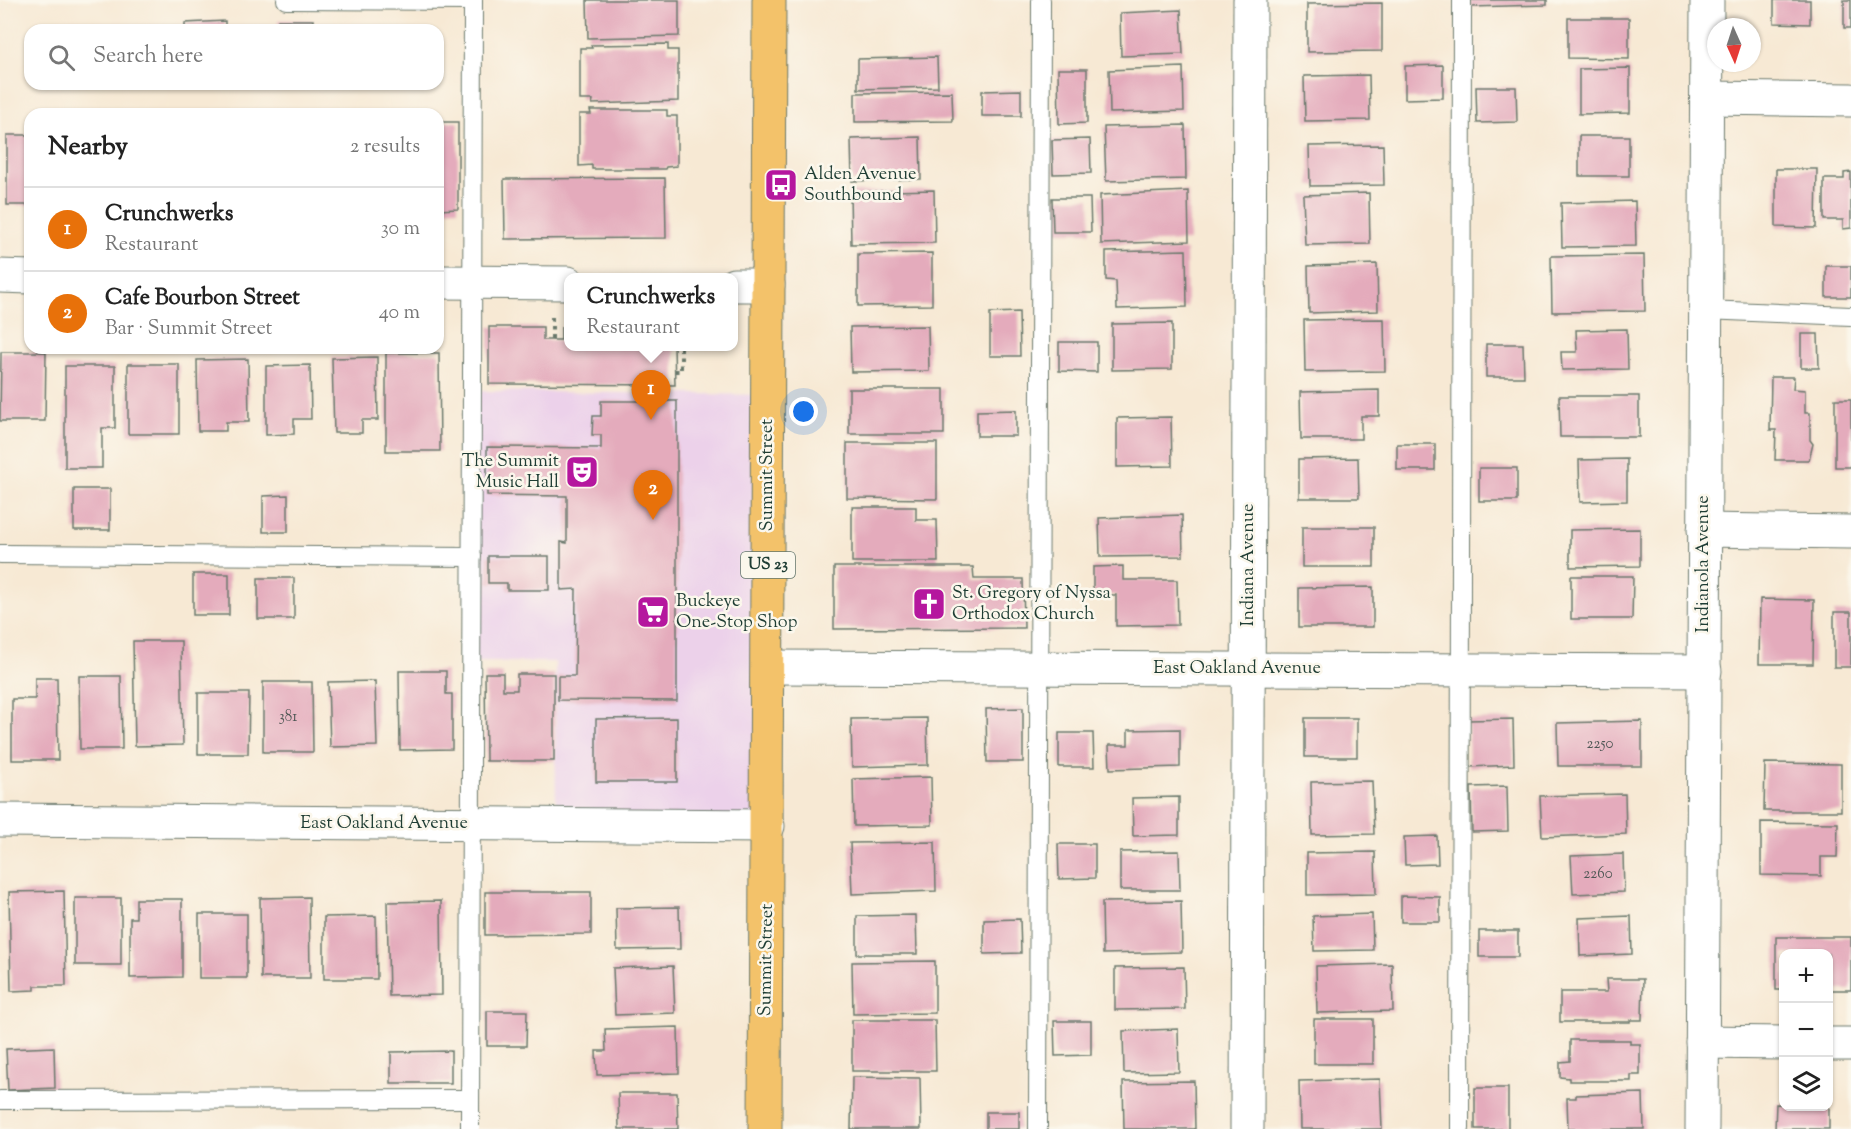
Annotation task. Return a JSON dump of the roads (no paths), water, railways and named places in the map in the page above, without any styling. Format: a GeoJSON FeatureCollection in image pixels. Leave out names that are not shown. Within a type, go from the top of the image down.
{"type":"FeatureCollection","features":[{"type":"Feature","properties":{"kind":"main road","name":"Summit Street"},"geometry":{"type":"LineString","coordinates":[[765,1129],[768,826],[769,0]]}},
{"type":"Feature","properties":{"kind":"street","name":"Indiana Avenue"},"geometry":{"type":"LineString","coordinates":[[1247,1129],[1250,0]]}},
{"type":"Feature","properties":{"kind":"street","name":"Indianola Avenue"},"geometry":{"type":"LineString","coordinates":[[1702,1129],[1707,0]]}},
{"type":"Feature","properties":{"kind":"street"},"geometry":{"type":"LineString","coordinates":[[1707,98],[1851,100]]}},
{"type":"Feature","properties":{"kind":"street"},"geometry":{"type":"LineString","coordinates":[[0,276],[24,277]]}},
{"type":"Feature","properties":{"kind":"street"},"geometry":{"type":"LineString","coordinates":[[444,282],[564,283]]}},
{"type":"Feature","properties":{"kind":"street"},"geometry":{"type":"LineString","coordinates":[[738,285],[768,285]]}},
{"type":"Feature","properties":{"kind":"street"},"geometry":{"type":"LineString","coordinates":[[1704,530],[1851,532]]}},
{"type":"Feature","properties":{"kind":"street","name":"East Oakland Avenue"},"geometry":{"type":"LineString","coordinates":[[768,667],[1705,671]]}},
{"type":"Feature","properties":{"kind":"street","name":"East Oakland Avenue"},"geometry":{"type":"LineString","coordinates":[[0,820],[768,826]]}},
{"type":"Feature","properties":{"kind":"street"},"geometry":{"type":"LineString","coordinates":[[1702,1042],[1779,1043]]}},
{"type":"Feature","properties":{"kind":"street"},"geometry":{"type":"LineString","coordinates":[[1833,1044],[1851,1044]]}},
{"type":"Feature","properties":{"kind":"lane"},"geometry":{"type":"LineString","coordinates":[[286,0],[473,1],[470,1129]]}},
{"type":"Feature","properties":{"kind":"lane"},"geometry":{"type":"LineString","coordinates":[[1038,1129],[1041,0]]}},
{"type":"Feature","properties":{"kind":"lane"},"geometry":{"type":"LineString","coordinates":[[1460,1129],[1462,0]]}},
{"type":"Feature","properties":{"kind":"lane"},"geometry":{"type":"LineString","coordinates":[[1705,310],[1851,316]]}},
{"type":"Feature","properties":{"kind":"lane"},"geometry":{"type":"LineString","coordinates":[[0,554],[472,557]]}},
{"type":"Feature","properties":{"kind":"lane"},"geometry":{"type":"LineString","coordinates":[[0,1100],[470,1099]]}},
{"type":"Feature","properties":{"kind":"place","name":"Alden Avenue Southbound"},"geometry":{"type":"Point","coordinates":[781,185]}},
{"type":"Feature","properties":{"kind":"place","name":"Crunchwerks"},"geometry":{"type":"Point","coordinates":[651,420]}},
{"type":"Feature","properties":{"kind":"place","name":"The Summit Music Hall"},"geometry":{"type":"Point","coordinates":[582,472]}},
{"type":"Feature","properties":{"kind":"place","name":"Cafe Bourbon Street"},"geometry":{"type":"Point","coordinates":[653,520]}},
{"type":"Feature","properties":{"kind":"place","name":"St. Gregory of Nyssa Orthodox Church"},"geometry":{"type":"Point","coordinates":[929,604]}},
{"type":"Feature","properties":{"kind":"place","name":"Buckeye One-Stop Shop"},"geometry":{"type":"Point","coordinates":[653,612]}}]}
